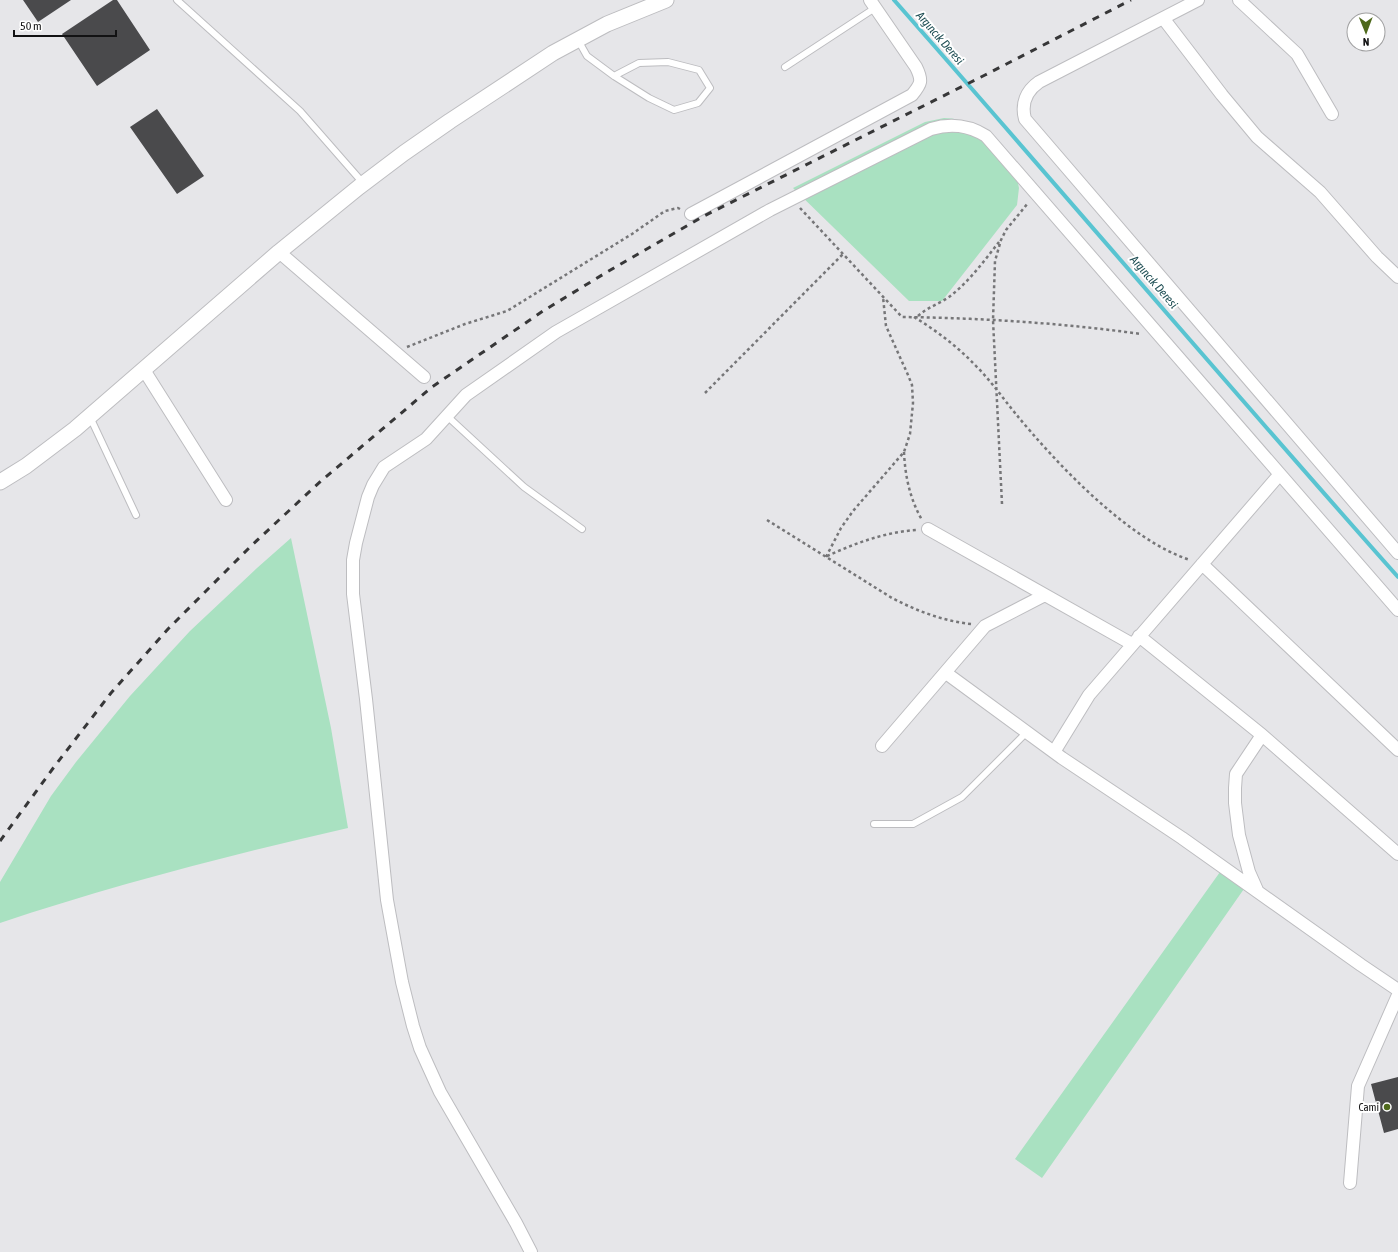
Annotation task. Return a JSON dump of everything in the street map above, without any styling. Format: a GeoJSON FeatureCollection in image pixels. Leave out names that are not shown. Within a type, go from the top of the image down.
{"type":"FeatureCollection","features":[{"type":"Feature","properties":{"kind":"street"},"geometry":{"type":"LineString","coordinates":[[0,482],[51,447],[89,417],[279,252],[363,183],[450,120],[524,71],[578,39],[626,16],[666,0]]}},
{"type":"Feature","properties":{"kind":"street"},"geometry":{"type":"LineString","coordinates":[[1198,0],[1034,86],[1026,95],[1024,101],[1023,107],[1025,119],[1398,553]]}},
{"type":"Feature","properties":{"kind":"street"},"geometry":{"type":"LineString","coordinates":[[1239,0],[1297,54],[1332,114]]}},
{"type":"Feature","properties":{"kind":"street"},"geometry":{"type":"LineString","coordinates":[[691,214],[912,95],[919,86],[920,77],[916,67],[872,4]]}},
{"type":"Feature","properties":{"kind":"street"},"geometry":{"type":"LineString","coordinates":[[1163,18],[1222,95],[1257,137],[1320,192],[1377,257],[1398,277]]}},
{"type":"Feature","properties":{"kind":"street"},"geometry":{"type":"LineString","coordinates":[[531,1252],[516,1223],[440,1092],[420,1048],[407,1004],[387,900],[366,699],[353,594],[353,560],[356,543],[373,485],[384,467],[426,438],[466,395],[556,332],[791,199],[930,129],[949,125],[968,127],[986,136],[1398,610]]}},
{"type":"Feature","properties":{"kind":"street"},"geometry":{"type":"LineString","coordinates":[[279,252],[424,377]]}},
{"type":"Feature","properties":{"kind":"street"},"geometry":{"type":"LineString","coordinates":[[144,370],[226,500]]}},
{"type":"Feature","properties":{"kind":"street"},"geometry":{"type":"LineString","coordinates":[[1054,752],[1089,695],[1280,474]]}},
{"type":"Feature","properties":{"kind":"street"},"geometry":{"type":"LineString","coordinates":[[928,529],[1045,595],[1135,640],[1262,734],[1398,854]]}},
{"type":"Feature","properties":{"kind":"street"},"geometry":{"type":"LineString","coordinates":[[1202,564],[1398,750]]}},
{"type":"Feature","properties":{"kind":"street"},"geometry":{"type":"LineString","coordinates":[[882,746],[985,626],[1045,595]]}},
{"type":"Feature","properties":{"kind":"street"},"geometry":{"type":"LineString","coordinates":[[946,673],[1054,752],[1182,838],[1398,990]]}},
{"type":"Feature","properties":{"kind":"street"},"geometry":{"type":"LineString","coordinates":[[1257,890],[1249,872],[1239,835],[1235,788],[1236,774],[1262,734]]}},
{"type":"Feature","properties":{"kind":"street"},"geometry":{"type":"LineString","coordinates":[[1350,1183],[1358,1086],[1398,995]]}},
{"type":"Feature","properties":{"kind":"lane"},"geometry":{"type":"LineString","coordinates":[[177,0],[300,111],[363,183]]}},
{"type":"Feature","properties":{"kind":"lane"},"geometry":{"type":"LineString","coordinates":[[785,67],[872,4]]}},
{"type":"Feature","properties":{"kind":"lane"},"geometry":{"type":"LineString","coordinates":[[578,39],[587,56],[614,76],[650,98],[674,110],[698,103],[710,88],[699,70],[668,62],[639,63],[614,76]]}},
{"type":"Feature","properties":{"kind":"lane"},"geometry":{"type":"LineString","coordinates":[[447,416],[524,487],[582,529]]}},
{"type":"Feature","properties":{"kind":"lane"},"geometry":{"type":"LineString","coordinates":[[89,417],[136,515]]}},
{"type":"Feature","properties":{"kind":"lane"},"geometry":{"type":"LineString","coordinates":[[874,824],[913,824],[962,798],[1027,732]]}},
{"type":"Feature","properties":{"kind":"path"},"geometry":{"type":"LineString","coordinates":[[916,317],[926,309],[949,297],[976,272],[1001,240],[1013,220],[1036,194]]}},
{"type":"Feature","properties":{"kind":"path"},"geometry":{"type":"LineString","coordinates":[[791,199],[902,317],[993,320],[1066,326],[1161,337]]}},
{"type":"Feature","properties":{"kind":"path"},"geometry":{"type":"LineString","coordinates":[[395,352],[465,324],[507,311],[632,234],[665,211],[678,208],[691,214]]}},
{"type":"Feature","properties":{"kind":"path"},"geometry":{"type":"LineString","coordinates":[[1001,240],[995,261],[993,320],[1002,504]]}},
{"type":"Feature","properties":{"kind":"path"},"geometry":{"type":"LineString","coordinates":[[705,394],[843,254]]}},
{"type":"Feature","properties":{"kind":"path"},"geometry":{"type":"LineString","coordinates":[[826,556],[841,528],[853,511],[904,452],[910,434],[913,396],[908,375],[886,326],[883,296]]}},
{"type":"Feature","properties":{"kind":"path"},"geometry":{"type":"LineString","coordinates":[[916,317],[962,353],[996,388],[1037,439],[1098,501],[1154,544],[1175,555],[1202,564]]}},
{"type":"Feature","properties":{"kind":"path"},"geometry":{"type":"LineString","coordinates":[[826,556],[862,541],[880,536],[912,530],[928,529],[918,511],[906,480],[904,452]]}},
{"type":"Feature","properties":{"kind":"path"},"geometry":{"type":"LineString","coordinates":[[767,520],[892,598],[926,614],[946,620],[985,626]]}},
{"type":"Feature","properties":{"kind":"green space"},"geometry":{"type":"Polygon","coordinates":[[[944,118],[959,120],[974,126],[1017,179],[1019,188],[1017,205],[942,301],[909,301],[793,188],[925,122],[944,118]]]}},
{"type":"Feature","properties":{"kind":"green space"},"geometry":{"type":"Polygon","coordinates":[[[291,538],[331,728],[348,828],[172,871],[0,923],[0,882],[51,796],[76,762],[130,696],[190,631],[291,538]]]}},
{"type":"Feature","properties":{"kind":"green space"},"geometry":{"type":"Polygon","coordinates":[[[1220,872],[1246,886],[1042,1178],[1015,1159],[1220,872]]]}},
{"type":"Feature","properties":{"kind":"building"},"geometry":{"type":"Polygon","coordinates":[[[23,0],[71,0],[38,22],[23,0]]]}},
{"type":"Feature","properties":{"kind":"building"},"geometry":{"type":"Polygon","coordinates":[[[113,0],[117,0],[150,50],[97,86],[62,34],[113,0]]]}},
{"type":"Feature","properties":{"kind":"building"},"geometry":{"type":"Polygon","coordinates":[[[157,109],[204,176],[177,194],[130,127],[157,109]]]}},
{"type":"Feature","properties":{"kind":"building","name":"Cami"},"geometry":{"type":"Polygon","coordinates":[[[1398,1077],[1398,1129],[1384,1133],[1371,1084],[1398,1077]]]}},
{"type":"Feature","properties":{"kind":"waterway","name":"Argıncık Deresi"},"geometry":{"type":"LineString","coordinates":[[894,0],[1398,577]]}},
{"type":"Feature","properties":{"kind":"railway"},"geometry":{"type":"LineString","coordinates":[[0,841],[111,693],[168,629],[252,545],[321,481],[432,387],[543,311],[704,216],[1131,0]]}},
{"type":"Feature","properties":{"kind":"place","name":"Cami"},"geometry":{"type":"Point","coordinates":[1387,1107]}}]}
